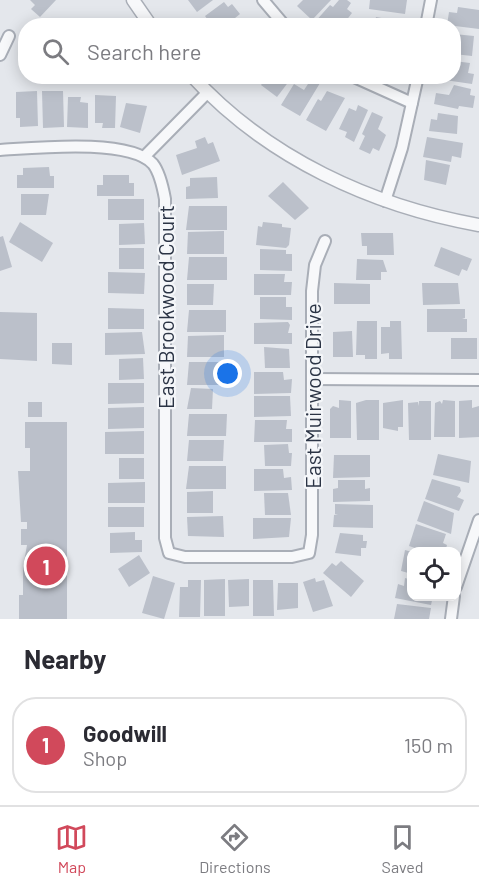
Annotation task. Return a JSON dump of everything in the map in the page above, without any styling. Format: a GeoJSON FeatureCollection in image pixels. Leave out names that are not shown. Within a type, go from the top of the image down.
{"type":"FeatureCollection","features":[{"type":"Feature","properties":{"kind":"street"},"geometry":{"type":"LineString","coordinates":[[133,0],[146,18]]}},
{"type":"Feature","properties":{"kind":"street"},"geometry":{"type":"LineString","coordinates":[[263,0],[278,18]]}},
{"type":"Feature","properties":{"kind":"street"},"geometry":{"type":"LineString","coordinates":[[428,18],[431,0]]}},
{"type":"Feature","properties":{"kind":"street"},"geometry":{"type":"LineString","coordinates":[[0,55],[9,36]]}},
{"type":"Feature","properties":{"kind":"street"},"geometry":{"type":"LineString","coordinates":[[199,84],[207,93],[280,149],[333,179],[385,201],[431,216],[479,225]]}},
{"type":"Feature","properties":{"kind":"street"},"geometry":{"type":"LineString","coordinates":[[370,84],[412,103]]}},
{"type":"Feature","properties":{"kind":"street"},"geometry":{"type":"LineString","coordinates":[[385,201],[402,148],[416,84]]}},
{"type":"Feature","properties":{"kind":"street"},"geometry":{"type":"LineString","coordinates":[[0,150],[111,147],[144,157],[207,93]]}},
{"type":"Feature","properties":{"kind":"street","name":"East Brookwood Court"},"geometry":{"type":"LineString","coordinates":[[144,157],[154,165],[163,185],[165,199],[165,538],[170,553],[185,557],[292,557],[309,553]]}},
{"type":"Feature","properties":{"kind":"street","name":"East Muirwood Drive"},"geometry":{"type":"LineString","coordinates":[[309,553],[312,535],[312,291],[315,265],[326,241]]}},
{"type":"Feature","properties":{"kind":"street"},"geometry":{"type":"LineString","coordinates":[[312,379],[479,380]]}},
{"type":"Feature","properties":{"kind":"street"},"geometry":{"type":"LineString","coordinates":[[461,575],[476,538],[479,519]]}},
{"type":"Feature","properties":{"kind":"street"},"geometry":{"type":"LineString","coordinates":[[452,619],[454,601]]}},
{"type":"Feature","properties":{"kind":"building"},"geometry":{"type":"Polygon","coordinates":[[[30,0],[56,0],[40,17],[31,9],[35,5],[30,0]]]}},
{"type":"Feature","properties":{"kind":"building"},"geometry":{"type":"Polygon","coordinates":[[[188,0],[213,0],[197,12],[188,0]]]}},
{"type":"Feature","properties":{"kind":"building"},"geometry":{"type":"Polygon","coordinates":[[[303,0],[331,0],[314,18],[310,18],[297,6],[303,0]]]}},
{"type":"Feature","properties":{"kind":"building"},"geometry":{"type":"Polygon","coordinates":[[[339,0],[347,0],[351,3],[347,9],[352,13],[348,18],[318,18],[330,5],[333,7],[339,0]]]}},
{"type":"Feature","properties":{"kind":"building"},"geometry":{"type":"Polygon","coordinates":[[[370,0],[407,0],[405,14],[369,9],[370,0]]]}},
{"type":"Feature","properties":{"kind":"building"},"geometry":{"type":"Polygon","coordinates":[[[224,2],[228,7],[232,4],[240,14],[235,18],[206,18],[205,16],[224,2]]]}},
{"type":"Feature","properties":{"kind":"building"},"geometry":{"type":"Polygon","coordinates":[[[458,7],[479,10],[479,29],[461,27],[461,18],[448,18],[449,12],[457,13],[458,7]]]}},
{"type":"Feature","properties":{"kind":"building"},"geometry":{"type":"Polygon","coordinates":[[[461,35],[474,36],[472,56],[461,55],[461,35]]]}},
{"type":"Feature","properties":{"kind":"building"},"geometry":{"type":"Polygon","coordinates":[[[461,62],[470,63],[468,73],[474,74],[472,84],[461,82],[461,62]]]}},
{"type":"Feature","properties":{"kind":"building"},"geometry":{"type":"Polygon","coordinates":[[[262,84],[287,84],[277,97],[262,84]]]}},
{"type":"Feature","properties":{"kind":"building"},"geometry":{"type":"Polygon","coordinates":[[[294,84],[304,90],[308,84],[319,84],[300,116],[281,105],[294,84]]]}},
{"type":"Feature","properties":{"kind":"building"},"geometry":{"type":"Polygon","coordinates":[[[454,85],[471,89],[470,95],[475,96],[473,108],[459,106],[458,109],[434,104],[436,93],[449,95],[454,85]]]}},
{"type":"Feature","properties":{"kind":"building"},"geometry":{"type":"Polygon","coordinates":[[[37,91],[38,126],[20,127],[20,118],[16,118],[16,92],[37,91]]]}},
{"type":"Feature","properties":{"kind":"building"},"geometry":{"type":"Polygon","coordinates":[[[42,91],[63,91],[64,127],[43,128],[42,91]]]}},
{"type":"Feature","properties":{"kind":"building"},"geometry":{"type":"Polygon","coordinates":[[[327,91],[345,98],[326,131],[306,120],[318,99],[321,101],[327,91]]]}},
{"type":"Feature","properties":{"kind":"building"},"geometry":{"type":"Polygon","coordinates":[[[95,95],[116,96],[115,128],[102,128],[103,123],[95,123],[95,95]]]}},
{"type":"Feature","properties":{"kind":"building"},"geometry":{"type":"Polygon","coordinates":[[[68,97],[81,97],[80,102],[88,103],[88,128],[67,127],[68,97]]]}},
{"type":"Feature","properties":{"kind":"building"},"geometry":{"type":"Polygon","coordinates":[[[126,103],[147,106],[140,133],[120,127],[126,103]]]}},
{"type":"Feature","properties":{"kind":"building"},"geometry":{"type":"Polygon","coordinates":[[[358,105],[368,110],[354,142],[345,137],[347,132],[339,129],[349,108],[356,111],[358,105]]]}},
{"type":"Feature","properties":{"kind":"building"},"geometry":{"type":"Polygon","coordinates":[[[372,112],[383,117],[378,129],[386,135],[379,151],[373,148],[370,154],[359,149],[365,136],[362,134],[372,112]]]}},
{"type":"Feature","properties":{"kind":"building"},"geometry":{"type":"Polygon","coordinates":[[[438,113],[458,116],[457,134],[429,131],[431,119],[437,120],[438,113]]]}},
{"type":"Feature","properties":{"kind":"building"},"geometry":{"type":"Polygon","coordinates":[[[205,137],[208,144],[213,142],[220,161],[182,175],[176,155],[197,148],[195,141],[205,137]]]}},
{"type":"Feature","properties":{"kind":"building"},"geometry":{"type":"Polygon","coordinates":[[[427,137],[463,143],[461,158],[452,156],[451,162],[423,157],[427,137]]]}},
{"type":"Feature","properties":{"kind":"building"},"geometry":{"type":"Polygon","coordinates":[[[426,160],[450,165],[446,185],[424,180],[426,160]]]}},
{"type":"Feature","properties":{"kind":"building"},"geometry":{"type":"Polygon","coordinates":[[[49,167],[50,176],[54,176],[54,188],[17,188],[17,175],[23,175],[23,168],[49,167]]]}},
{"type":"Feature","properties":{"kind":"building"},"geometry":{"type":"Polygon","coordinates":[[[103,175],[129,175],[129,183],[134,183],[134,196],[97,196],[97,185],[103,185],[103,175]]]}},
{"type":"Feature","properties":{"kind":"building"},"geometry":{"type":"Polygon","coordinates":[[[217,177],[218,198],[186,199],[186,187],[190,186],[190,178],[217,177]]]}},
{"type":"Feature","properties":{"kind":"building"},"geometry":{"type":"Polygon","coordinates":[[[283,182],[309,208],[295,220],[268,196],[283,182]]]}},
{"type":"Feature","properties":{"kind":"building"},"geometry":{"type":"Polygon","coordinates":[[[21,194],[49,194],[46,215],[21,215],[21,194]]]}},
{"type":"Feature","properties":{"kind":"building"},"geometry":{"type":"Polygon","coordinates":[[[108,199],[144,199],[144,220],[108,220],[108,199]]]}},
{"type":"Feature","properties":{"kind":"building"},"geometry":{"type":"Polygon","coordinates":[[[189,206],[227,206],[227,230],[186,230],[189,206]]]}},
{"type":"Feature","properties":{"kind":"building"},"geometry":{"type":"Polygon","coordinates":[[[20,222],[53,243],[42,262],[9,242],[20,222]]]}},
{"type":"Feature","properties":{"kind":"building"},"geometry":{"type":"Polygon","coordinates":[[[263,222],[282,224],[282,227],[291,228],[289,245],[286,248],[256,245],[258,226],[262,227],[263,222]]]}},
{"type":"Feature","properties":{"kind":"building"},"geometry":{"type":"Polygon","coordinates":[[[144,223],[145,244],[119,245],[119,224],[144,223]]]}},
{"type":"Feature","properties":{"kind":"building"},"geometry":{"type":"Polygon","coordinates":[[[224,231],[224,254],[187,254],[188,232],[224,231]]]}},
{"type":"Feature","properties":{"kind":"building"},"geometry":{"type":"Polygon","coordinates":[[[361,233],[393,233],[394,255],[367,255],[367,246],[362,246],[361,233]]]}},
{"type":"Feature","properties":{"kind":"building"},"geometry":{"type":"Polygon","coordinates":[[[3,236],[12,267],[0,271],[0,237],[3,236]]]}},
{"type":"Feature","properties":{"kind":"building"},"geometry":{"type":"Polygon","coordinates":[[[441,247],[472,259],[467,271],[462,269],[459,276],[434,266],[441,247]]]}},
{"type":"Feature","properties":{"kind":"building"},"geometry":{"type":"Polygon","coordinates":[[[119,248],[144,248],[144,269],[119,269],[119,248]]]}},
{"type":"Feature","properties":{"kind":"building"},"geometry":{"type":"Polygon","coordinates":[[[260,249],[286,250],[286,254],[292,254],[292,271],[260,270],[260,249]]]}},
{"type":"Feature","properties":{"kind":"building"},"geometry":{"type":"Polygon","coordinates":[[[189,257],[227,257],[227,280],[187,280],[189,257]]]}},
{"type":"Feature","properties":{"kind":"building"},"geometry":{"type":"Polygon","coordinates":[[[357,259],[383,260],[387,272],[381,272],[381,280],[356,280],[357,259]]]}},
{"type":"Feature","properties":{"kind":"building"},"geometry":{"type":"Polygon","coordinates":[[[108,272],[145,273],[144,294],[108,293],[108,272]]]}},
{"type":"Feature","properties":{"kind":"building"},"geometry":{"type":"Polygon","coordinates":[[[254,274],[285,274],[284,282],[292,282],[291,295],[254,295],[254,274]]]}},
{"type":"Feature","properties":{"kind":"building"},"geometry":{"type":"Polygon","coordinates":[[[334,283],[370,284],[370,304],[334,304],[334,283]]]}},
{"type":"Feature","properties":{"kind":"building"},"geometry":{"type":"Polygon","coordinates":[[[422,283],[458,283],[460,304],[423,305],[422,283]]]}},
{"type":"Feature","properties":{"kind":"building"},"geometry":{"type":"Polygon","coordinates":[[[187,284],[214,284],[213,305],[187,305],[187,284]]]}},
{"type":"Feature","properties":{"kind":"building"},"geometry":{"type":"Polygon","coordinates":[[[260,297],[286,297],[286,307],[292,307],[292,320],[260,319],[260,297]]]}},
{"type":"Feature","properties":{"kind":"building"},"geometry":{"type":"Polygon","coordinates":[[[108,308],[144,309],[144,329],[108,329],[108,308]]]}},
{"type":"Feature","properties":{"kind":"building"},"geometry":{"type":"Polygon","coordinates":[[[427,309],[465,309],[465,318],[462,319],[467,319],[467,332],[427,332],[427,309]]]}},
{"type":"Feature","properties":{"kind":"building"},"geometry":{"type":"Polygon","coordinates":[[[189,310],[226,310],[226,332],[187,332],[189,310]]]}},
{"type":"Feature","properties":{"kind":"building"},"geometry":{"type":"Polygon","coordinates":[[[0,312],[37,313],[37,361],[0,359],[0,312]]]}},
{"type":"Feature","properties":{"kind":"building"},"geometry":{"type":"Polygon","coordinates":[[[357,321],[377,321],[377,359],[365,359],[365,355],[356,355],[357,321]]]}},
{"type":"Feature","properties":{"kind":"building"},"geometry":{"type":"Polygon","coordinates":[[[390,321],[401,321],[402,359],[389,359],[389,353],[381,354],[381,327],[390,327],[390,321]]]}},
{"type":"Feature","properties":{"kind":"building"},"geometry":{"type":"Polygon","coordinates":[[[288,322],[290,325],[288,333],[292,333],[292,344],[254,344],[254,323],[288,322]]]}},
{"type":"Feature","properties":{"kind":"building"},"geometry":{"type":"Polygon","coordinates":[[[352,331],[353,357],[333,357],[333,332],[352,331]]]}},
{"type":"Feature","properties":{"kind":"building"},"geometry":{"type":"Polygon","coordinates":[[[142,332],[145,354],[105,355],[105,333],[142,332]]]}},
{"type":"Feature","properties":{"kind":"building"},"geometry":{"type":"Polygon","coordinates":[[[224,335],[224,357],[187,357],[188,336],[224,335]]]}},
{"type":"Feature","properties":{"kind":"building"},"geometry":{"type":"Polygon","coordinates":[[[451,338],[477,338],[477,359],[451,359],[451,338]]]}},
{"type":"Feature","properties":{"kind":"building"},"geometry":{"type":"Polygon","coordinates":[[[52,343],[72,343],[72,365],[52,364],[52,343]]]}},
{"type":"Feature","properties":{"kind":"building"},"geometry":{"type":"Polygon","coordinates":[[[264,347],[289,349],[290,368],[265,368],[264,347]]]}},
{"type":"Feature","properties":{"kind":"building"},"geometry":{"type":"Polygon","coordinates":[[[143,358],[144,379],[119,380],[119,359],[143,358]]]}},
{"type":"Feature","properties":{"kind":"building"},"geometry":{"type":"Polygon","coordinates":[[[189,362],[227,362],[227,385],[187,385],[189,362]]]}},
{"type":"Feature","properties":{"kind":"building"},"geometry":{"type":"Polygon","coordinates":[[[254,372],[283,372],[284,380],[292,379],[291,393],[254,394],[254,372]]]}},
{"type":"Feature","properties":{"kind":"building"},"geometry":{"type":"Polygon","coordinates":[[[108,383],[144,383],[144,403],[108,404],[108,383]]]}},
{"type":"Feature","properties":{"kind":"building"},"geometry":{"type":"Polygon","coordinates":[[[191,388],[213,389],[212,409],[187,409],[191,388]]]}},
{"type":"Feature","properties":{"kind":"building"},"geometry":{"type":"Polygon","coordinates":[[[254,396],[290,396],[291,416],[254,417],[254,396]]]}},
{"type":"Feature","properties":{"kind":"building"},"geometry":{"type":"Polygon","coordinates":[[[339,400],[351,401],[351,438],[330,438],[330,409],[333,406],[339,408],[339,400]]]}},
{"type":"Feature","properties":{"kind":"building"},"geometry":{"type":"Polygon","coordinates":[[[379,400],[379,440],[357,440],[356,403],[379,400]]]}},
{"type":"Feature","properties":{"kind":"building"},"geometry":{"type":"Polygon","coordinates":[[[403,400],[403,427],[398,427],[398,431],[383,428],[383,403],[403,400]]]}},
{"type":"Feature","properties":{"kind":"building"},"geometry":{"type":"Polygon","coordinates":[[[443,400],[455,401],[455,437],[434,437],[435,403],[440,401],[442,404],[443,400]]]}},
{"type":"Feature","properties":{"kind":"building"},"geometry":{"type":"Polygon","coordinates":[[[472,400],[472,408],[479,406],[479,437],[459,438],[459,401],[472,400]]]}},
{"type":"Feature","properties":{"kind":"building"},"geometry":{"type":"Polygon","coordinates":[[[419,401],[431,401],[431,440],[409,440],[408,403],[418,402],[419,406],[419,401]]]}},
{"type":"Feature","properties":{"kind":"building"},"geometry":{"type":"Polygon","coordinates":[[[28,402],[42,402],[42,417],[28,417],[28,402]]]}},
{"type":"Feature","properties":{"kind":"building"},"geometry":{"type":"Polygon","coordinates":[[[144,407],[144,428],[108,429],[108,408],[144,407]]]}},
{"type":"Feature","properties":{"kind":"building"},"geometry":{"type":"Polygon","coordinates":[[[189,414],[227,414],[226,436],[187,436],[189,414]]]}},
{"type":"Feature","properties":{"kind":"building"},"geometry":{"type":"Polygon","coordinates":[[[255,420],[287,420],[286,429],[292,429],[292,442],[254,442],[255,420]]]}},
{"type":"Feature","properties":{"kind":"building"},"geometry":{"type":"Polygon","coordinates":[[[25,422],[67,422],[67,619],[19,619],[19,595],[23,595],[23,568],[27,545],[21,545],[21,529],[27,529],[27,522],[21,522],[18,471],[30,471],[30,448],[25,448],[25,422]]]}},
{"type":"Feature","properties":{"kind":"building"},"geometry":{"type":"Polygon","coordinates":[[[144,431],[144,454],[105,454],[105,432],[144,431]]]}},
{"type":"Feature","properties":{"kind":"building"},"geometry":{"type":"Polygon","coordinates":[[[189,440],[224,440],[223,461],[187,461],[189,440]]]}},
{"type":"Feature","properties":{"kind":"building"},"geometry":{"type":"Polygon","coordinates":[[[288,444],[289,453],[292,453],[291,466],[265,466],[264,445],[288,444]]]}},
{"type":"Feature","properties":{"kind":"building"},"geometry":{"type":"Polygon","coordinates":[[[438,454],[471,461],[469,483],[433,475],[438,454]]]}},
{"type":"Feature","properties":{"kind":"building"},"geometry":{"type":"Polygon","coordinates":[[[334,455],[370,455],[370,477],[333,478],[334,455]]]}},
{"type":"Feature","properties":{"kind":"building"},"geometry":{"type":"Polygon","coordinates":[[[119,458],[144,458],[144,479],[119,479],[119,458]]]}},
{"type":"Feature","properties":{"kind":"building"},"geometry":{"type":"Polygon","coordinates":[[[189,466],[226,466],[226,489],[186,489],[189,466]]]}},
{"type":"Feature","properties":{"kind":"building"},"geometry":{"type":"Polygon","coordinates":[[[254,469],[283,469],[284,478],[291,477],[292,490],[254,491],[254,469]]]}},
{"type":"Feature","properties":{"kind":"building"},"geometry":{"type":"Polygon","coordinates":[[[432,479],[460,487],[461,491],[457,497],[464,500],[459,511],[425,499],[432,479]]]}},
{"type":"Feature","properties":{"kind":"building"},"geometry":{"type":"Polygon","coordinates":[[[338,480],[365,480],[365,489],[370,488],[370,501],[333,502],[333,489],[338,488],[338,480]]]}},
{"type":"Feature","properties":{"kind":"building"},"geometry":{"type":"Polygon","coordinates":[[[145,482],[145,503],[108,503],[108,483],[145,482]]]}},
{"type":"Feature","properties":{"kind":"building"},"geometry":{"type":"Polygon","coordinates":[[[213,491],[213,513],[187,513],[187,492],[213,491]]]}},
{"type":"Feature","properties":{"kind":"building"},"geometry":{"type":"Polygon","coordinates":[[[264,493],[288,493],[291,515],[265,515],[264,493]]]}},
{"type":"Feature","properties":{"kind":"building"},"geometry":{"type":"Polygon","coordinates":[[[424,501],[454,513],[451,534],[417,521],[424,501]]]}},
{"type":"Feature","properties":{"kind":"building"},"geometry":{"type":"Polygon","coordinates":[[[335,504],[373,505],[373,528],[333,527],[334,515],[338,514],[335,514],[335,504]]]}},
{"type":"Feature","properties":{"kind":"building"},"geometry":{"type":"Polygon","coordinates":[[[108,507],[144,507],[144,527],[108,527],[108,507]]]}},
{"type":"Feature","properties":{"kind":"building"},"geometry":{"type":"Polygon","coordinates":[[[223,516],[224,537],[188,536],[187,517],[223,516]]]}},
{"type":"Feature","properties":{"kind":"building"},"geometry":{"type":"Polygon","coordinates":[[[253,518],[291,518],[289,537],[253,539],[253,518]]]}},
{"type":"Feature","properties":{"kind":"building"},"geometry":{"type":"Polygon","coordinates":[[[416,524],[446,534],[443,543],[446,547],[409,546],[416,524]]]}},
{"type":"Feature","properties":{"kind":"building"},"geometry":{"type":"Polygon","coordinates":[[[135,532],[135,540],[142,540],[142,552],[110,553],[110,533],[135,532]]]}},
{"type":"Feature","properties":{"kind":"building"},"geometry":{"type":"Polygon","coordinates":[[[340,533],[363,535],[363,541],[367,541],[366,548],[361,548],[361,556],[335,553],[340,533]]]}},
{"type":"Feature","properties":{"kind":"building"},"geometry":{"type":"Polygon","coordinates":[[[405,550],[407,551],[407,573],[401,571],[405,550]]]}},
{"type":"Feature","properties":{"kind":"building"},"geometry":{"type":"Polygon","coordinates":[[[139,555],[150,573],[129,587],[118,569],[139,555]]]}},
{"type":"Feature","properties":{"kind":"building"},"geometry":{"type":"Polygon","coordinates":[[[341,561],[364,581],[351,597],[323,573],[332,563],[336,566],[341,561]]]}},
{"type":"Feature","properties":{"kind":"building"},"geometry":{"type":"Polygon","coordinates":[[[153,576],[175,583],[164,619],[142,613],[153,576]]]}},
{"type":"Feature","properties":{"kind":"building"},"geometry":{"type":"Polygon","coordinates":[[[315,578],[316,582],[324,580],[333,606],[313,612],[303,582],[315,578]]]}},
{"type":"Feature","properties":{"kind":"building"},"geometry":{"type":"Polygon","coordinates":[[[405,578],[407,579],[407,600],[395,598],[398,584],[404,586],[405,578]]]}},
{"type":"Feature","properties":{"kind":"building"},"geometry":{"type":"Polygon","coordinates":[[[225,579],[225,616],[204,616],[204,580],[225,579]]]}},
{"type":"Feature","properties":{"kind":"building"},"geometry":{"type":"Polygon","coordinates":[[[249,579],[249,606],[229,607],[228,580],[249,579]]]}},
{"type":"Feature","properties":{"kind":"building"},"geometry":{"type":"Polygon","coordinates":[[[188,580],[201,580],[200,617],[179,617],[180,587],[188,587],[188,580]]]}},
{"type":"Feature","properties":{"kind":"building"},"geometry":{"type":"Polygon","coordinates":[[[253,580],[273,580],[274,616],[253,616],[253,580]]]}},
{"type":"Feature","properties":{"kind":"building"},"geometry":{"type":"Polygon","coordinates":[[[278,583],[298,583],[298,608],[277,610],[278,583]]]}},
{"type":"Feature","properties":{"kind":"building"},"geometry":{"type":"Polygon","coordinates":[[[410,601],[432,601],[431,605],[410,601]]]}},
{"type":"Feature","properties":{"kind":"building"},"geometry":{"type":"Polygon","coordinates":[[[397,604],[431,608],[429,619],[394,619],[397,604]]]}},
{"type":"Feature","properties":{"kind":"place","name":"Goodwill"},"geometry":{"type":"Point","coordinates":[46,566]}}]}
